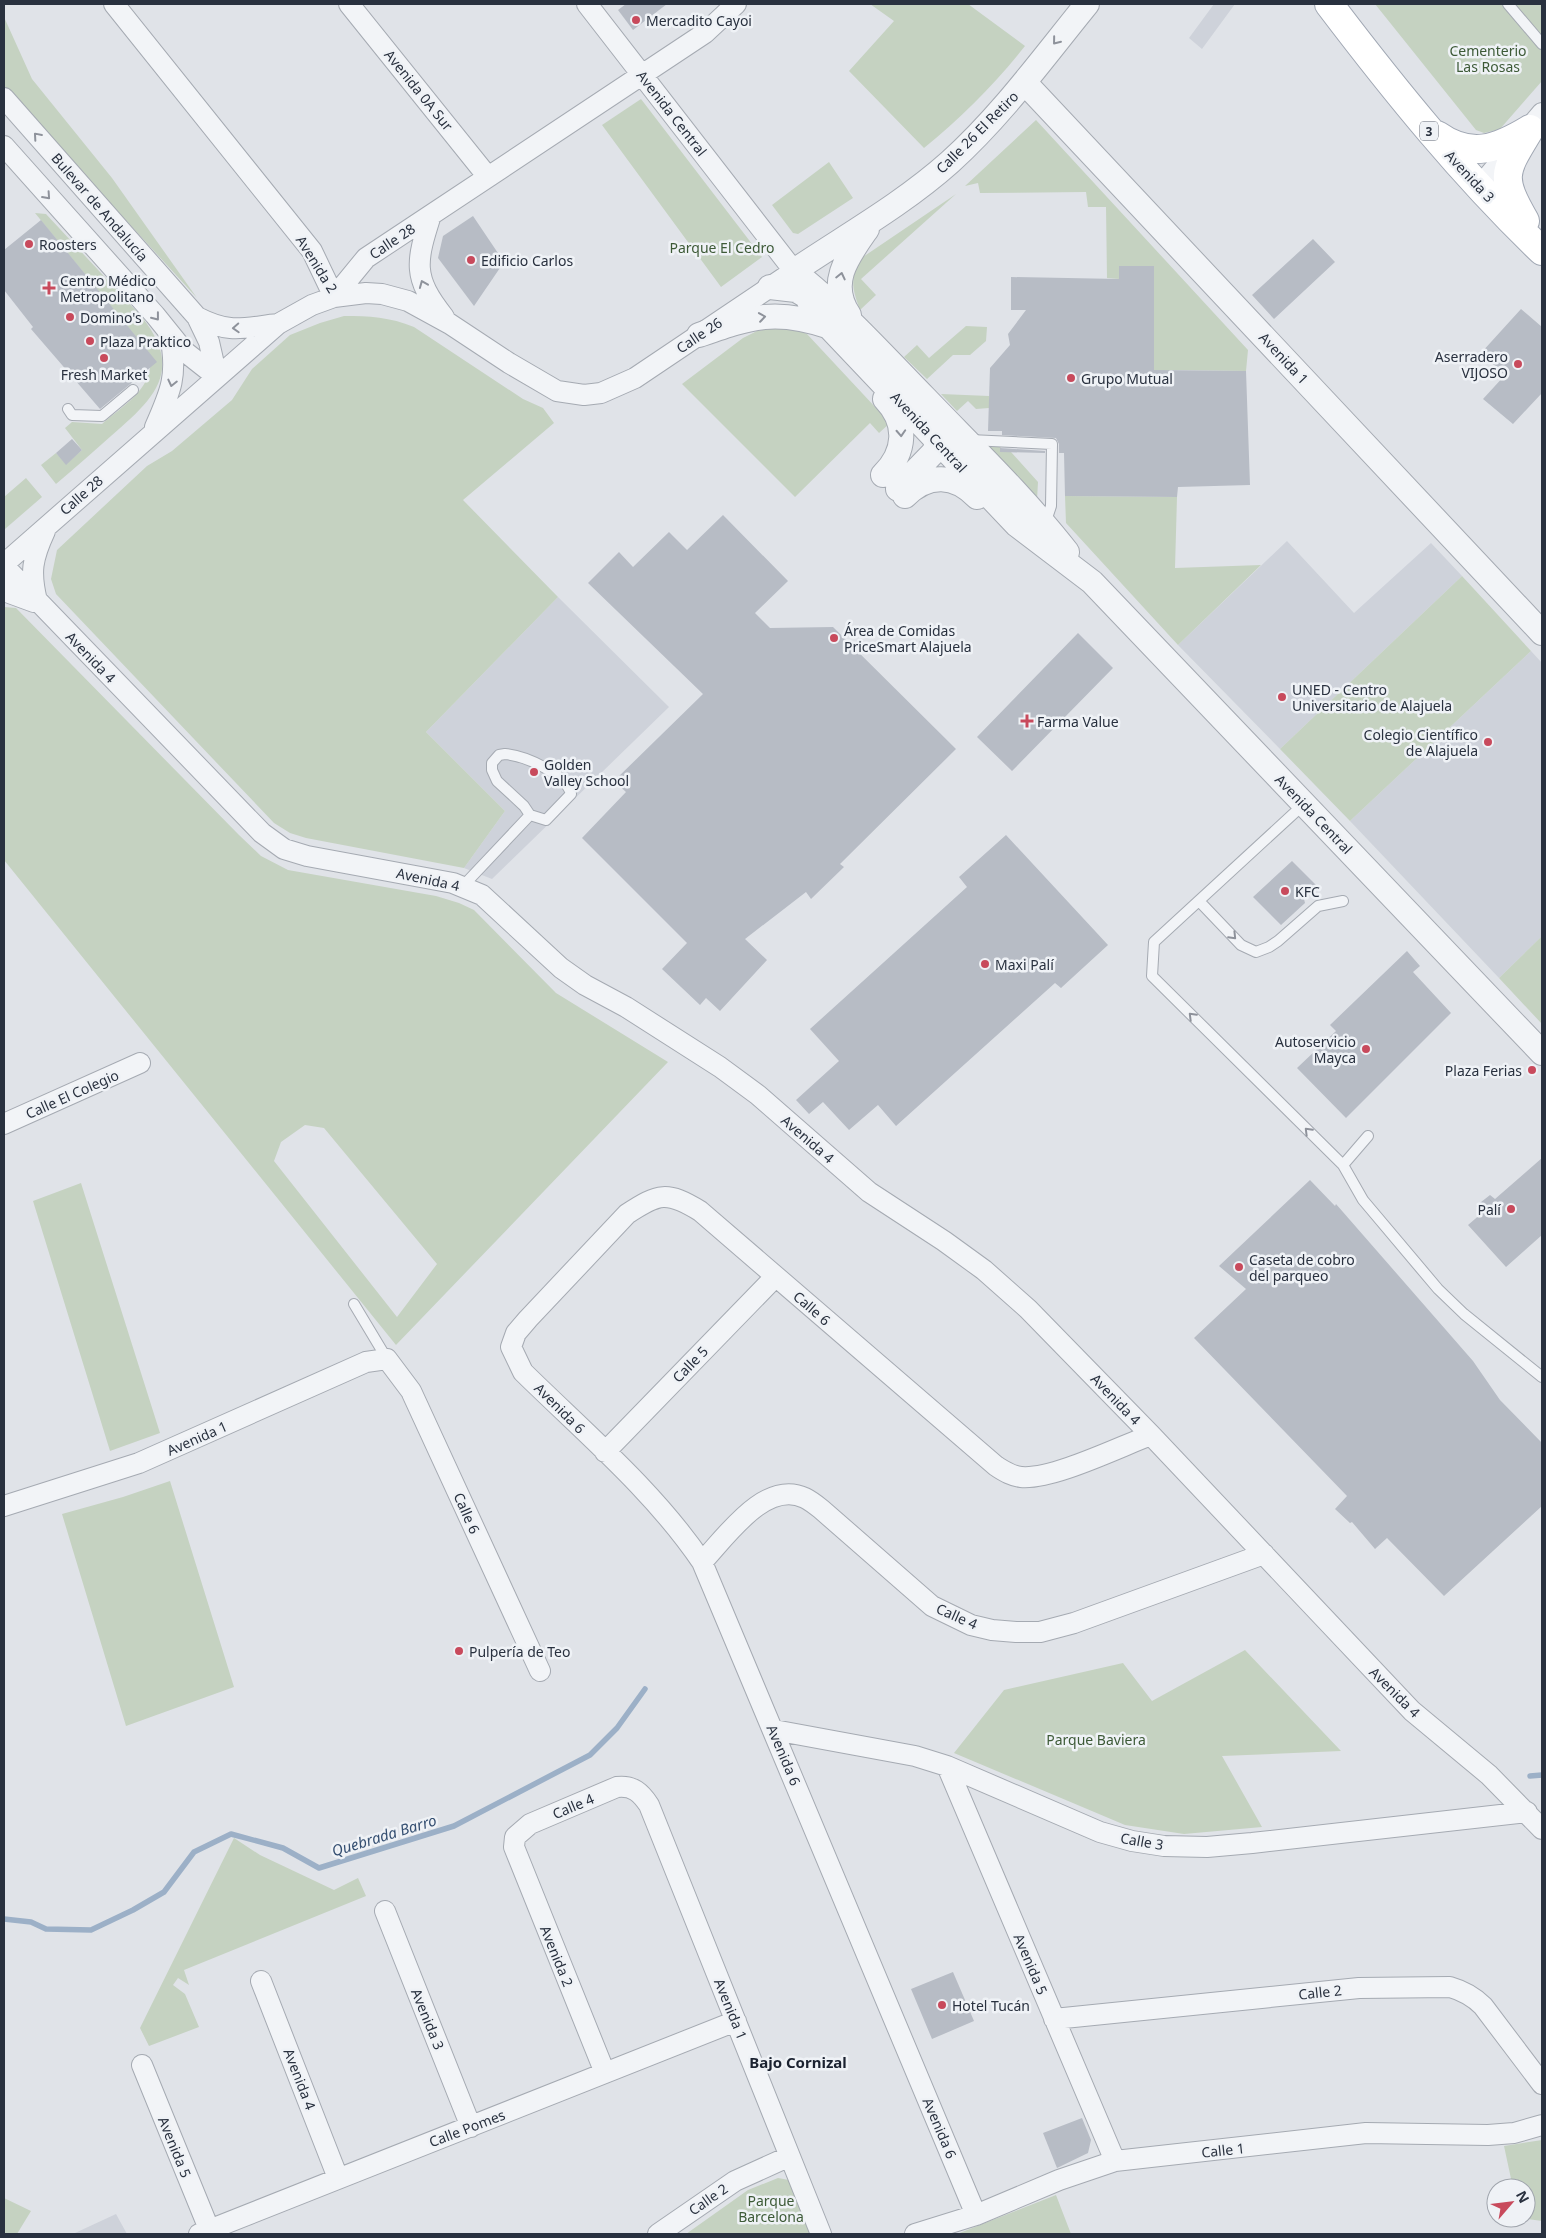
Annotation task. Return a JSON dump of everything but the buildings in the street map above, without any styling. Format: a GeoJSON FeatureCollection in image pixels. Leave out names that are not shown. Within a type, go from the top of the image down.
{"type":"FeatureCollection","features":[{"type":"Feature","properties":{"kind":"main road","name":"Avenida 3"},"geometry":{"type":"LineString","coordinates":[[1329,4],[1424,125],[1479,187],[1541,250]]}},
{"type":"Feature","properties":{"kind":"main road"},"geometry":{"type":"LineString","coordinates":[[1424,125],[1445,141],[1470,149],[1494,147],[1506,143],[1536,121]]}},
{"type":"Feature","properties":{"kind":"main road"},"geometry":{"type":"LineString","coordinates":[[1536,121],[1513,158],[1507,186],[1509,193],[1541,250]]}},
{"type":"Feature","properties":{"kind":"street","name":"Avenida 2"},"geometry":{"type":"LineString","coordinates":[[114,4],[312,251],[334,296],[366,293],[394,297],[422,307],[508,363],[556,391],[571,394],[601,393]]}},
{"type":"Feature","properties":{"kind":"street","name":"Avenida 0A Sur"},"geometry":{"type":"LineString","coordinates":[[349,4],[488,177]]}},
{"type":"Feature","properties":{"kind":"street","name":"Avenida Central"},"geometry":{"type":"LineString","coordinates":[[587,4],[794,271],[814,311],[830,327],[857,342],[965,440],[1045,525],[1085,575],[1542,1053]]}},
{"type":"Feature","properties":{"kind":"street","name":"Calle 28"},"geometry":{"type":"LineString","coordinates":[[4,565],[278,324],[295,313],[334,296],[366,258],[705,33],[736,4]]}},
{"type":"Feature","properties":{"kind":"street","name":"Calle 26 El Retiro"},"geometry":{"type":"LineString","coordinates":[[794,271],[875,218],[929,179],[950,161],[1026,83],[1035,67],[1087,4]]}},
{"type":"Feature","properties":{"kind":"street","name":"Avenida 1"},"geometry":{"type":"LineString","coordinates":[[1026,83],[1542,633]]}},
{"type":"Feature","properties":{"kind":"street","name":"Bulevar de Andalucía"},"geometry":{"type":"LineString","coordinates":[[4,98],[197,317],[208,342],[217,377]]}},
{"type":"Feature","properties":{"kind":"street"},"geometry":{"type":"LineString","coordinates":[[1479,187],[1536,121]]}},
{"type":"Feature","properties":{"kind":"street"},"geometry":{"type":"LineString","coordinates":[[4,146],[156,315],[184,351],[217,377]]}},
{"type":"Feature","properties":{"kind":"street"},"geometry":{"type":"LineString","coordinates":[[431,215],[420,247],[418,264],[425,290],[450,324]]}},
{"type":"Feature","properties":{"kind":"street"},"geometry":{"type":"LineString","coordinates":[[875,218],[848,256],[841,270],[839,284],[840,297],[857,342],[856,369],[889,403],[902,429],[900,448],[892,466],[894,486]]}},
{"type":"Feature","properties":{"kind":"street","name":"Avenida Central"},"geometry":{"type":"LineString","coordinates":[[794,271],[829,300],[857,342],[938,441],[1017,525],[1085,575]]}},
{"type":"Feature","properties":{"kind":"street","name":"Calle 26"},"geometry":{"type":"LineString","coordinates":[[601,393],[635,378],[794,271]]}},
{"type":"Feature","properties":{"kind":"street"},"geometry":{"type":"LineString","coordinates":[[770,286],[786,288],[806,295],[823,306],[933,421],[938,441],[934,452],[894,486]]}},
{"type":"Feature","properties":{"kind":"street"},"geometry":{"type":"LineString","coordinates":[[699,335],[743,320],[773,316],[805,318],[830,327]]}},
{"type":"Feature","properties":{"kind":"street","name":"Bulevar de Andalucía"},"geometry":{"type":"LineString","coordinates":[[197,317],[225,329],[278,324]]}},
{"type":"Feature","properties":{"kind":"street"},"geometry":{"type":"LineString","coordinates":[[152,433],[166,404],[174,377],[175,365],[170,335]]}},
{"type":"Feature","properties":{"kind":"street"},"geometry":{"type":"LineString","coordinates":[[938,441],[957,446],[983,473],[1003,480]]}},
{"type":"Feature","properties":{"kind":"street"},"geometry":{"type":"LineString","coordinates":[[894,486],[916,486],[924,482],[940,479],[958,482],[970,490],[1007,527],[1052,551]]}},
{"type":"Feature","properties":{"kind":"street"},"geometry":{"type":"LineString","coordinates":[[980,486],[1000,491],[1023,516],[1045,525]]}},
{"type":"Feature","properties":{"kind":"street"},"geometry":{"type":"LineString","coordinates":[[38,603],[32,581],[32,566],[37,549],[49,524]]}},
{"type":"Feature","properties":{"kind":"street","name":"Avenida 4"},"geometry":{"type":"LineString","coordinates":[[4,565],[38,603],[262,833],[284,849],[307,856],[463,886],[489,900],[561,968],[585,985],[626,1007],[720,1067],[758,1095],[869,1192],[944,1241],[984,1270],[1028,1309],[1412,1711],[1489,1775],[1542,1829]]}},
{"type":"Feature","properties":{"kind":"street"},"geometry":{"type":"LineString","coordinates":[[4,591],[38,603]]}},
{"type":"Feature","properties":{"kind":"street","name":"Calle El Colegio"},"geometry":{"type":"LineString","coordinates":[[4,1124],[140,1063]]}},
{"type":"Feature","properties":{"kind":"street","name":"Calle 6"},"geometry":{"type":"LineString","coordinates":[[511,1347],[516,1333],[528,1319],[627,1214],[646,1201],[662,1197],[677,1198],[700,1211],[996,1466],[1009,1474],[1021,1477],[1038,1476],[1058,1471],[1150,1435]]}},
{"type":"Feature","properties":{"kind":"street","name":"Calle 5"},"geometry":{"type":"LineString","coordinates":[[605,1452],[775,1277]]}},
{"type":"Feature","properties":{"kind":"street","name":"Avenida 6"},"geometry":{"type":"LineString","coordinates":[[511,1347],[523,1372],[605,1452],[683,1534],[702,1562],[976,2215]]}},
{"type":"Feature","properties":{"kind":"street","name":"Avenida 1"},"geometry":{"type":"LineString","coordinates":[[4,1506],[139,1463],[366,1362],[387,1359]]}},
{"type":"Feature","properties":{"kind":"street","name":"Calle 6"},"geometry":{"type":"LineString","coordinates":[[387,1359],[411,1391],[540,1671]]}},
{"type":"Feature","properties":{"kind":"street","name":"Calle 4"},"geometry":{"type":"LineString","coordinates":[[702,1562],[752,1508],[769,1498],[784,1494],[804,1497],[821,1509],[932,1606],[971,1625],[1016,1632],[1040,1632],[1074,1623],[1264,1554]]}},
{"type":"Feature","properties":{"kind":"street","name":"Calle 3"},"geometry":{"type":"LineString","coordinates":[[774,1730],[915,1756],[947,1766],[1100,1832],[1132,1841],[1164,1846],[1207,1847],[1234,1845],[1527,1812]]}},
{"type":"Feature","properties":{"kind":"street","name":"Avenida 5"},"geometry":{"type":"LineString","coordinates":[[947,1766],[1115,2161]]}},
{"type":"Feature","properties":{"kind":"street","name":"Calle 4"},"geometry":{"type":"LineString","coordinates":[[515,1838],[530,1824],[617,1787],[627,1786],[635,1789]]}},
{"type":"Feature","properties":{"kind":"street","name":"Avenida 1"},"geometry":{"type":"LineString","coordinates":[[635,1789],[650,1805],[820,2234]]}},
{"type":"Feature","properties":{"kind":"street","name":"Avenida 2"},"geometry":{"type":"LineString","coordinates":[[515,1838],[514,1847],[518,1861],[605,2073]]}},
{"type":"Feature","properties":{"kind":"street","name":"Avenida 3"},"geometry":{"type":"LineString","coordinates":[[385,1911],[471,2127]]}},
{"type":"Feature","properties":{"kind":"street","name":"Avenida 4"},"geometry":{"type":"LineString","coordinates":[[261,1981],[338,2178]]}},
{"type":"Feature","properties":{"kind":"street","name":"Calle 2"},"geometry":{"type":"LineString","coordinates":[[1054,2019],[1359,1988],[1450,1988],[1462,1990],[1474,1997],[1483,2006],[1542,2084]]}},
{"type":"Feature","properties":{"kind":"street","name":"Calle Pomes"},"geometry":{"type":"LineString","coordinates":[[204,2232],[736,2021]]}},
{"type":"Feature","properties":{"kind":"street","name":"Avenida 5"},"geometry":{"type":"LineString","coordinates":[[142,2065],[204,2232]]}},
{"type":"Feature","properties":{"kind":"street","name":"Calle 1"},"geometry":{"type":"LineString","coordinates":[[915,2234],[976,2215],[1059,2180],[1115,2161],[1366,2133],[1488,2135],[1514,2133],[1542,2125]]}},
{"type":"Feature","properties":{"kind":"street","name":"Calle 2"},"geometry":{"type":"LineString","coordinates":[[658,2234],[735,2181],[788,2157]]}},
{"type":"Feature","properties":{"kind":"lane"},"geometry":{"type":"LineString","coordinates":[[1508,4],[1542,44]]}},
{"type":"Feature","properties":{"kind":"lane"},"geometry":{"type":"LineString","coordinates":[[68,410],[72,415],[102,416],[133,390]]}},
{"type":"Feature","properties":{"kind":"lane"},"geometry":{"type":"LineString","coordinates":[[965,440],[1052,444],[1052,506],[1045,525]]}},
{"type":"Feature","properties":{"kind":"lane"},"geometry":{"type":"LineString","coordinates":[[505,754],[529,760],[563,780],[569,787],[572,794],[546,820],[530,815],[524,806],[497,781],[492,770],[492,763],[499,755],[505,754]]}},
{"type":"Feature","properties":{"kind":"lane"},"geometry":{"type":"LineString","coordinates":[[1304,803],[1154,942],[1152,976],[1343,1165],[1363,1200],[1438,1289],[1464,1314],[1542,1377]]}},
{"type":"Feature","properties":{"kind":"lane"},"geometry":{"type":"LineString","coordinates":[[463,886],[530,815]]}},
{"type":"Feature","properties":{"kind":"lane"},"geometry":{"type":"LineString","coordinates":[[1199,901],[1241,945],[1256,952],[1278,941],[1318,906],[1343,901]]}},
{"type":"Feature","properties":{"kind":"lane"},"geometry":{"type":"LineString","coordinates":[[1343,1165],[1368,1136]]}},
{"type":"Feature","properties":{"kind":"lane"},"geometry":{"type":"LineString","coordinates":[[354,1304],[387,1359]]}},
{"type":"Feature","properties":{"kind":"shaded area"},"geometry":{"type":"Polygon","coordinates":[[[1214,4],[1235,4],[1202,49],[1189,38],[1214,4]]]}},
{"type":"Feature","properties":{"kind":"shaded area","name":"UNED - Centro Universitario de Alajuela"},"geometry":{"type":"Polygon","coordinates":[[[1287,541],[1354,613],[1431,543],[1462,576],[1280,749],[1178,645],[1287,541]]]}},
{"type":"Feature","properties":{"kind":"shaded area","name":"Golden Valley School"},"geometry":{"type":"Polygon","coordinates":[[[558,597],[669,707],[492,879],[464,868],[505,811],[426,732],[558,597]]]}},
{"type":"Feature","properties":{"kind":"shaded area","name":"Colegio Científico de Alajuela"},"geometry":{"type":"Polygon","coordinates":[[[1531,651],[1542,663],[1542,936],[1499,978],[1350,821],[1531,651]]]}},
{"type":"Feature","properties":{"kind":"shaded area"},"geometry":{"type":"Polygon","coordinates":[[[116,2214],[127,2234],[71,2234],[75,2233],[116,2214]]]}},
{"type":"Feature","properties":{"kind":"green space"},"geometry":{"type":"Polygon","coordinates":[[[870,4],[968,4],[1025,46],[978,100],[924,148],[849,71],[894,21],[870,4]]]}},
{"type":"Feature","properties":{"kind":"green space","name":"Cementerio Las Rosas"},"geometry":{"type":"Polygon","coordinates":[[[1375,4],[1542,4],[1542,81],[1500,129],[1484,133],[1476,130],[1375,4]]]}},
{"type":"Feature","properties":{"kind":"green space"},"geometry":{"type":"Polygon","coordinates":[[[4,17],[32,79],[112,178],[197,298],[4,87],[4,17]]]}},
{"type":"Feature","properties":{"kind":"green space","name":"Parque El Cedro"},"geometry":{"type":"Polygon","coordinates":[[[641,99],[762,257],[721,287],[602,125],[641,99]]]}},
{"type":"Feature","properties":{"kind":"green space"},"geometry":{"type":"Polygon","coordinates":[[[1036,120],[1248,350],[1246,371],[1173,370],[1154,398],[1154,267],[1119,266],[1119,279],[1107,278],[1106,207],[1088,207],[1086,192],[980,193],[978,183],[965,186],[1036,120]]]}},
{"type":"Feature","properties":{"kind":"green space"},"geometry":{"type":"Polygon","coordinates":[[[829,162],[853,198],[798,234],[793,233],[772,205],[829,162]]]}},
{"type":"Feature","properties":{"kind":"green space"},"geometry":{"type":"Polygon","coordinates":[[[956,194],[861,279],[876,295],[860,310],[855,296],[853,279],[860,259],[956,194]]]}},
{"type":"Feature","properties":{"kind":"green space"},"geometry":{"type":"Polygon","coordinates":[[[35,213],[46,214],[141,316],[154,335],[161,352],[162,368],[159,382],[151,396],[126,422],[56,484],[41,465],[56,453],[66,464],[82,450],[65,428],[72,422],[102,424],[129,402],[143,386],[148,376],[150,354],[35,213]]]}},
{"type":"Feature","properties":{"kind":"green space"},"geometry":{"type":"Polygon","coordinates":[[[344,316],[379,318],[414,327],[523,399],[543,408],[554,423],[463,500],[558,597],[426,732],[505,811],[464,868],[306,838],[290,833],[274,823],[56,594],[51,579],[57,550],[147,466],[172,451],[232,400],[252,369],[290,335],[344,316]]]}},
{"type":"Feature","properties":{"kind":"green space"},"geometry":{"type":"Polygon","coordinates":[[[966,326],[987,327],[986,341],[970,355],[953,355],[927,379],[904,357],[917,345],[929,358],[966,326]]]}},
{"type":"Feature","properties":{"kind":"green space"},"geometry":{"type":"Polygon","coordinates":[[[793,328],[807,334],[890,423],[879,433],[870,423],[795,497],[682,384],[743,338],[757,331],[793,328]]]}},
{"type":"Feature","properties":{"kind":"green space"},"geometry":{"type":"Polygon","coordinates":[[[941,394],[989,396],[989,408],[976,409],[968,401],[957,411],[941,394]]]}},
{"type":"Feature","properties":{"kind":"green space"},"geometry":{"type":"Polygon","coordinates":[[[1001,444],[1000,452],[1011,452],[1038,482],[1037,500],[988,447],[1001,444]]]}},
{"type":"Feature","properties":{"kind":"green space"},"geometry":{"type":"Polygon","coordinates":[[[26,478],[42,497],[5,529],[4,497],[26,478]]]}},
{"type":"Feature","properties":{"kind":"green space"},"geometry":{"type":"Polygon","coordinates":[[[1065,496],[1177,497],[1175,568],[1261,565],[1178,645],[1066,523],[1065,496]]]}},
{"type":"Feature","properties":{"kind":"green space"},"geometry":{"type":"Polygon","coordinates":[[[1462,576],[1531,651],[1350,821],[1280,749],[1462,576]]]}},
{"type":"Feature","properties":{"kind":"green space"},"geometry":{"type":"Polygon","coordinates":[[[4,607],[16,608],[261,856],[288,870],[436,896],[474,910],[556,993],[668,1062],[396,1345],[4,860],[4,607]],[[305,1125],[281,1142],[274,1161],[397,1317],[437,1264],[324,1128],[305,1125]]]}},
{"type":"Feature","properties":{"kind":"green space"},"geometry":{"type":"Polygon","coordinates":[[[1542,936],[1542,1024],[1499,978],[1542,936]]]}},
{"type":"Feature","properties":{"kind":"green space"},"geometry":{"type":"Polygon","coordinates":[[[81,1183],[160,1433],[110,1451],[33,1201],[81,1183]]]}},
{"type":"Feature","properties":{"kind":"green space"},"geometry":{"type":"Polygon","coordinates":[[[170,1481],[234,1687],[126,1726],[62,1514],[123,1497],[170,1481]]]}},
{"type":"Feature","properties":{"kind":"green space","name":"Parque Baviera"},"geometry":{"type":"Polygon","coordinates":[[[1245,1650],[1341,1751],[1222,1756],[1262,1827],[1184,1834],[1125,1825],[954,1753],[1004,1690],[1123,1663],[1152,1701],[1245,1650]]]}},
{"type":"Feature","properties":{"kind":"green space"},"geometry":{"type":"Polygon","coordinates":[[[234,1838],[260,1855],[334,1890],[358,1878],[366,1896],[184,1970],[189,1985],[178,1978],[173,1985],[185,1994],[199,2027],[149,2046],[140,2028],[234,1838]]]}},
{"type":"Feature","properties":{"kind":"green space"},"geometry":{"type":"Polygon","coordinates":[[[1542,2140],[1542,2221],[1536,2220],[1536,2178],[1511,2178],[1504,2146],[1542,2140]]]}},
{"type":"Feature","properties":{"kind":"green space","name":"Parque Barcelona"},"geometry":{"type":"Polygon","coordinates":[[[778,2178],[789,2180],[813,2234],[686,2234],[748,2190],[778,2178]]]}},
{"type":"Feature","properties":{"kind":"green space"},"geometry":{"type":"Polygon","coordinates":[[[1056,2195],[1071,2234],[957,2234],[1056,2195]]]}},
{"type":"Feature","properties":{"kind":"green space"},"geometry":{"type":"Polygon","coordinates":[[[4,2198],[31,2211],[17,2234],[4,2234],[4,2198]]]}},
{"type":"Feature","properties":{"kind":"waterway","name":"Quebrada Barro"},"geometry":{"type":"LineString","coordinates":[[4,1919],[31,1922],[46,1929],[91,1930],[133,1910],[164,1892],[194,1852],[231,1834],[283,1848],[319,1868],[454,1826],[590,1755],[617,1728],[645,1689]]}},
{"type":"Feature","properties":{"kind":"waterway","name":"Quebrada Barro"},"geometry":{"type":"LineString","coordinates":[[1530,1776],[1542,1775]]}},
{"type":"Feature","properties":{"kind":"place","name":"Mercadito Cayoi"},"geometry":{"type":"Point","coordinates":[636,20]}},
{"type":"Feature","properties":{"kind":"place","name":"Roosters"},"geometry":{"type":"Point","coordinates":[29,244]}},
{"type":"Feature","properties":{"kind":"place","name":"Edificio Carlos"},"geometry":{"type":"Point","coordinates":[471,260]}},
{"type":"Feature","properties":{"kind":"place","name":"Centro Médico Metropolitano"},"geometry":{"type":"Point","coordinates":[49,288]}},
{"type":"Feature","properties":{"kind":"place","name":"Domino's"},"geometry":{"type":"Point","coordinates":[70,317]}},
{"type":"Feature","properties":{"kind":"place","name":"Plaza Praktico"},"geometry":{"type":"Point","coordinates":[90,341]}},
{"type":"Feature","properties":{"kind":"place","name":"Fresh Market"},"geometry":{"type":"Point","coordinates":[104,358]}},
{"type":"Feature","properties":{"kind":"place","name":"Aserradero VIJOSO"},"geometry":{"type":"Point","coordinates":[1518,364]}},
{"type":"Feature","properties":{"kind":"place","name":"Grupo Mutual"},"geometry":{"type":"Point","coordinates":[1071,378]}},
{"type":"Feature","properties":{"kind":"place","name":"Área de Comidas PriceSmart Alajuela"},"geometry":{"type":"Point","coordinates":[834,638]}},
{"type":"Feature","properties":{"kind":"place","name":"UNED - Centro Universitario de Alajuela"},"geometry":{"type":"Point","coordinates":[1282,697]}},
{"type":"Feature","properties":{"kind":"place","name":"Farma Value"},"geometry":{"type":"Point","coordinates":[1027,721]}},
{"type":"Feature","properties":{"kind":"place","name":"Colegio Científico de Alajuela"},"geometry":{"type":"Point","coordinates":[1488,742]}},
{"type":"Feature","properties":{"kind":"place","name":"Golden Valley School"},"geometry":{"type":"Point","coordinates":[534,772]}},
{"type":"Feature","properties":{"kind":"place","name":"KFC"},"geometry":{"type":"Point","coordinates":[1285,891]}},
{"type":"Feature","properties":{"kind":"place","name":"Maxi Palí"},"geometry":{"type":"Point","coordinates":[985,964]}},
{"type":"Feature","properties":{"kind":"place","name":"Autoservicio Mayca"},"geometry":{"type":"Point","coordinates":[1366,1049]}},
{"type":"Feature","properties":{"kind":"place","name":"Plaza Ferias"},"geometry":{"type":"Point","coordinates":[1532,1070]}},
{"type":"Feature","properties":{"kind":"place","name":"Palí"},"geometry":{"type":"Point","coordinates":[1511,1209]}},
{"type":"Feature","properties":{"kind":"place","name":"Caseta de cobro del parqueo"},"geometry":{"type":"Point","coordinates":[1239,1267]}},
{"type":"Feature","properties":{"kind":"place","name":"Pulpería de Teo"},"geometry":{"type":"Point","coordinates":[459,1651]}},
{"type":"Feature","properties":{"kind":"place","name":"Hotel Tucán"},"geometry":{"type":"Point","coordinates":[942,2005]}},
{"type":"Feature","properties":{"kind":"district","name":"Bajo Cornizal"},"geometry":{"type":"Point","coordinates":[798,2062]}}]}
